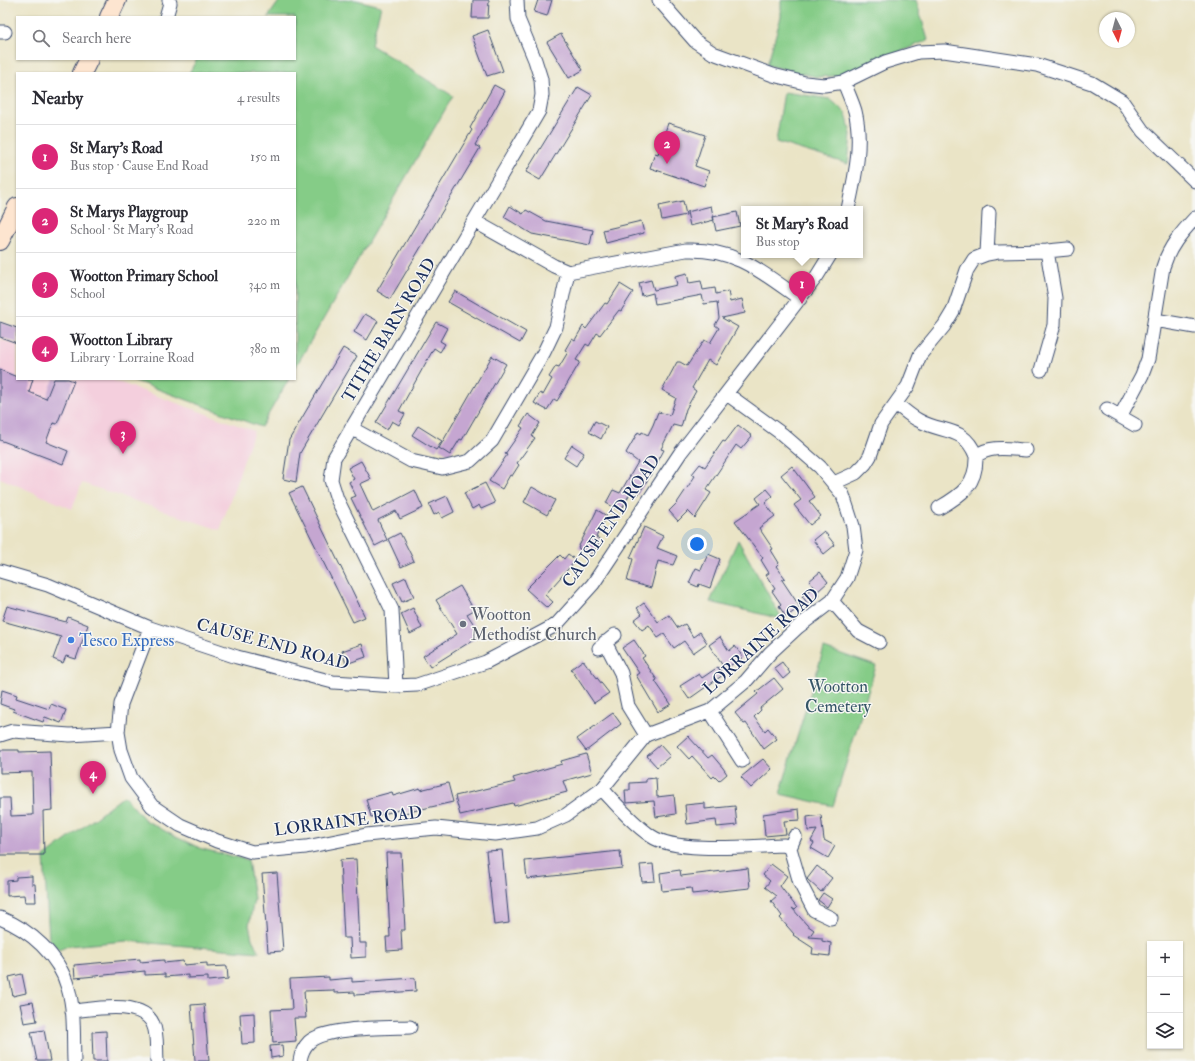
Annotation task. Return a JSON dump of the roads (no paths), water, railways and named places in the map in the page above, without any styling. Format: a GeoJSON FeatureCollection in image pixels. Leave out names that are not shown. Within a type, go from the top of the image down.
{"type":"FeatureCollection","features":[{"type":"Feature","properties":{"kind":"street"},"geometry":{"type":"LineString","coordinates":[[109,16],[117,0]]}},
{"type":"Feature","properties":{"kind":"street"},"geometry":{"type":"LineString","coordinates":[[166,16],[170,3],[169,0]]}},
{"type":"Feature","properties":{"kind":"street","name":"TITHE BARN ROAD"},"geometry":{"type":"LineString","coordinates":[[396,686],[392,610],[337,499],[331,480],[334,458],[539,111],[542,95],[541,79],[518,19],[517,0]]}},
{"type":"Feature","properties":{"kind":"street"},"geometry":{"type":"LineString","coordinates":[[658,0],[695,41],[713,53],[773,75],[805,83],[824,85],[844,82],[885,62],[918,52],[944,51],[1037,65],[1092,83],[1122,101],[1143,131],[1195,181]]}},
{"type":"Feature","properties":{"kind":"street"},"geometry":{"type":"LineString","coordinates":[[82,72],[88,60]]}},
{"type":"Feature","properties":{"kind":"street"},"geometry":{"type":"LineString","coordinates":[[844,82],[855,111],[858,140],[857,169],[849,206]]}},
{"type":"Feature","properties":{"kind":"street"},"geometry":{"type":"LineString","coordinates":[[0,242],[16,209]]}},
{"type":"Feature","properties":{"kind":"street"},"geometry":{"type":"LineString","coordinates":[[987,254],[989,213]]}},
{"type":"Feature","properties":{"kind":"street"},"geometry":{"type":"LineString","coordinates":[[1121,415],[1146,366],[1163,267],[1167,254],[1182,232],[1195,218]]}},
{"type":"Feature","properties":{"kind":"street"},"geometry":{"type":"LineString","coordinates":[[474,221],[554,266],[568,272],[686,250],[704,249],[723,253],[757,268],[800,299]]}},
{"type":"Feature","properties":{"kind":"street"},"geometry":{"type":"LineString","coordinates":[[834,483],[856,472],[865,464],[870,456],[881,424],[908,386],[920,355],[944,326],[953,311],[967,270],[974,259],[987,254],[1068,249]]}},
{"type":"Feature","properties":{"kind":"street"},"geometry":{"type":"LineString","coordinates":[[1042,370],[1054,325],[1055,298],[1047,251]]}},
{"type":"Feature","properties":{"kind":"street","name":"CAUSE END ROAD"},"geometry":{"type":"LineString","coordinates":[[0,571],[48,584],[150,628],[237,657],[333,682],[396,686],[417,685],[486,662],[556,625],[593,584],[681,452],[800,299],[828,258]]}},
{"type":"Feature","properties":{"kind":"street"},"geometry":{"type":"LineString","coordinates":[[351,428],[411,462],[442,468],[470,461],[492,441],[544,352],[556,327],[568,272]]}},
{"type":"Feature","properties":{"kind":"street"},"geometry":{"type":"LineString","coordinates":[[1155,320],[1195,327]]}},
{"type":"Feature","properties":{"kind":"street","name":"LORRAINE ROAD"},"geometry":{"type":"LineString","coordinates":[[150,628],[121,704],[118,732],[121,750],[131,778],[152,806],[180,825],[217,841],[252,852],[306,847],[366,835],[436,828],[495,834],[537,828],[566,815],[602,789],[646,735],[710,711],[746,681],[770,653],[798,627],[832,601],[847,578],[856,550],[853,526],[843,496],[820,467],[782,434],[727,394]]}},
{"type":"Feature","properties":{"kind":"street"},"geometry":{"type":"LineString","coordinates":[[896,404],[919,421],[951,430],[965,437],[973,446],[976,456],[976,466],[972,480],[955,499],[939,508]]}},
{"type":"Feature","properties":{"kind":"street"},"geometry":{"type":"LineString","coordinates":[[1107,408],[1121,415],[1135,425]]}},
{"type":"Feature","properties":{"kind":"street"},"geometry":{"type":"LineString","coordinates":[[976,456],[993,448],[1026,450]]}},
{"type":"Feature","properties":{"kind":"street"},"geometry":{"type":"LineString","coordinates":[[832,601],[858,631],[878,642]]}},
{"type":"Feature","properties":{"kind":"street"},"geometry":{"type":"LineString","coordinates":[[606,642],[621,674],[628,706],[646,735]]}},
{"type":"Feature","properties":{"kind":"street","name":"LORRAINE ROAD"},"geometry":{"type":"LineString","coordinates":[[710,711],[742,761]]}},
{"type":"Feature","properties":{"kind":"street"},"geometry":{"type":"LineString","coordinates":[[0,735],[13,731],[70,735],[118,732]]}},
{"type":"Feature","properties":{"kind":"street"},"geometry":{"type":"LineString","coordinates":[[602,789],[627,816],[652,837],[676,845],[729,847],[784,845],[790,848]]}},
{"type":"Feature","properties":{"kind":"street"},"geometry":{"type":"LineString","coordinates":[[795,836],[790,848],[800,883],[814,910],[831,918]]}},
{"type":"Feature","properties":{"kind":"street"},"geometry":{"type":"LineString","coordinates":[[0,918],[17,925],[48,952],[59,966],[68,987],[72,1011],[74,1061]]}},
{"type":"Feature","properties":{"kind":"street"},"geometry":{"type":"LineString","coordinates":[[72,1011],[113,1008],[139,1010],[147,1015],[154,1024],[157,1061]]}},
{"type":"Feature","properties":{"kind":"street"},"geometry":{"type":"LineString","coordinates":[[300,1061],[301,1054],[309,1041],[332,1032],[410,1027]]}},
{"type":"Feature","properties":{"kind":"place","name":"St Marys Playgroup"},"geometry":{"type":"Point","coordinates":[667,164]}},
{"type":"Feature","properties":{"kind":"place","name":"St Mary's Road"},"geometry":{"type":"Point","coordinates":[802,304]}},
{"type":"Feature","properties":{"kind":"place","name":"Wootton Primary School"},"geometry":{"type":"Point","coordinates":[123,454]}},
{"type":"Feature","properties":{"kind":"place","name":"Wootton Methodist Church"},"geometry":{"type":"Point","coordinates":[463,624]}},
{"type":"Feature","properties":{"kind":"place","name":"Tesco Express"},"geometry":{"type":"Point","coordinates":[71,640]}},
{"type":"Feature","properties":{"kind":"place","name":"Wootton Library"},"geometry":{"type":"Point","coordinates":[93,794]}},
{"type":"Feature","properties":{"kind":"park label","name":"Wootton Cemetery"},"geometry":{"type":"Point","coordinates":[838,696]}}]}
